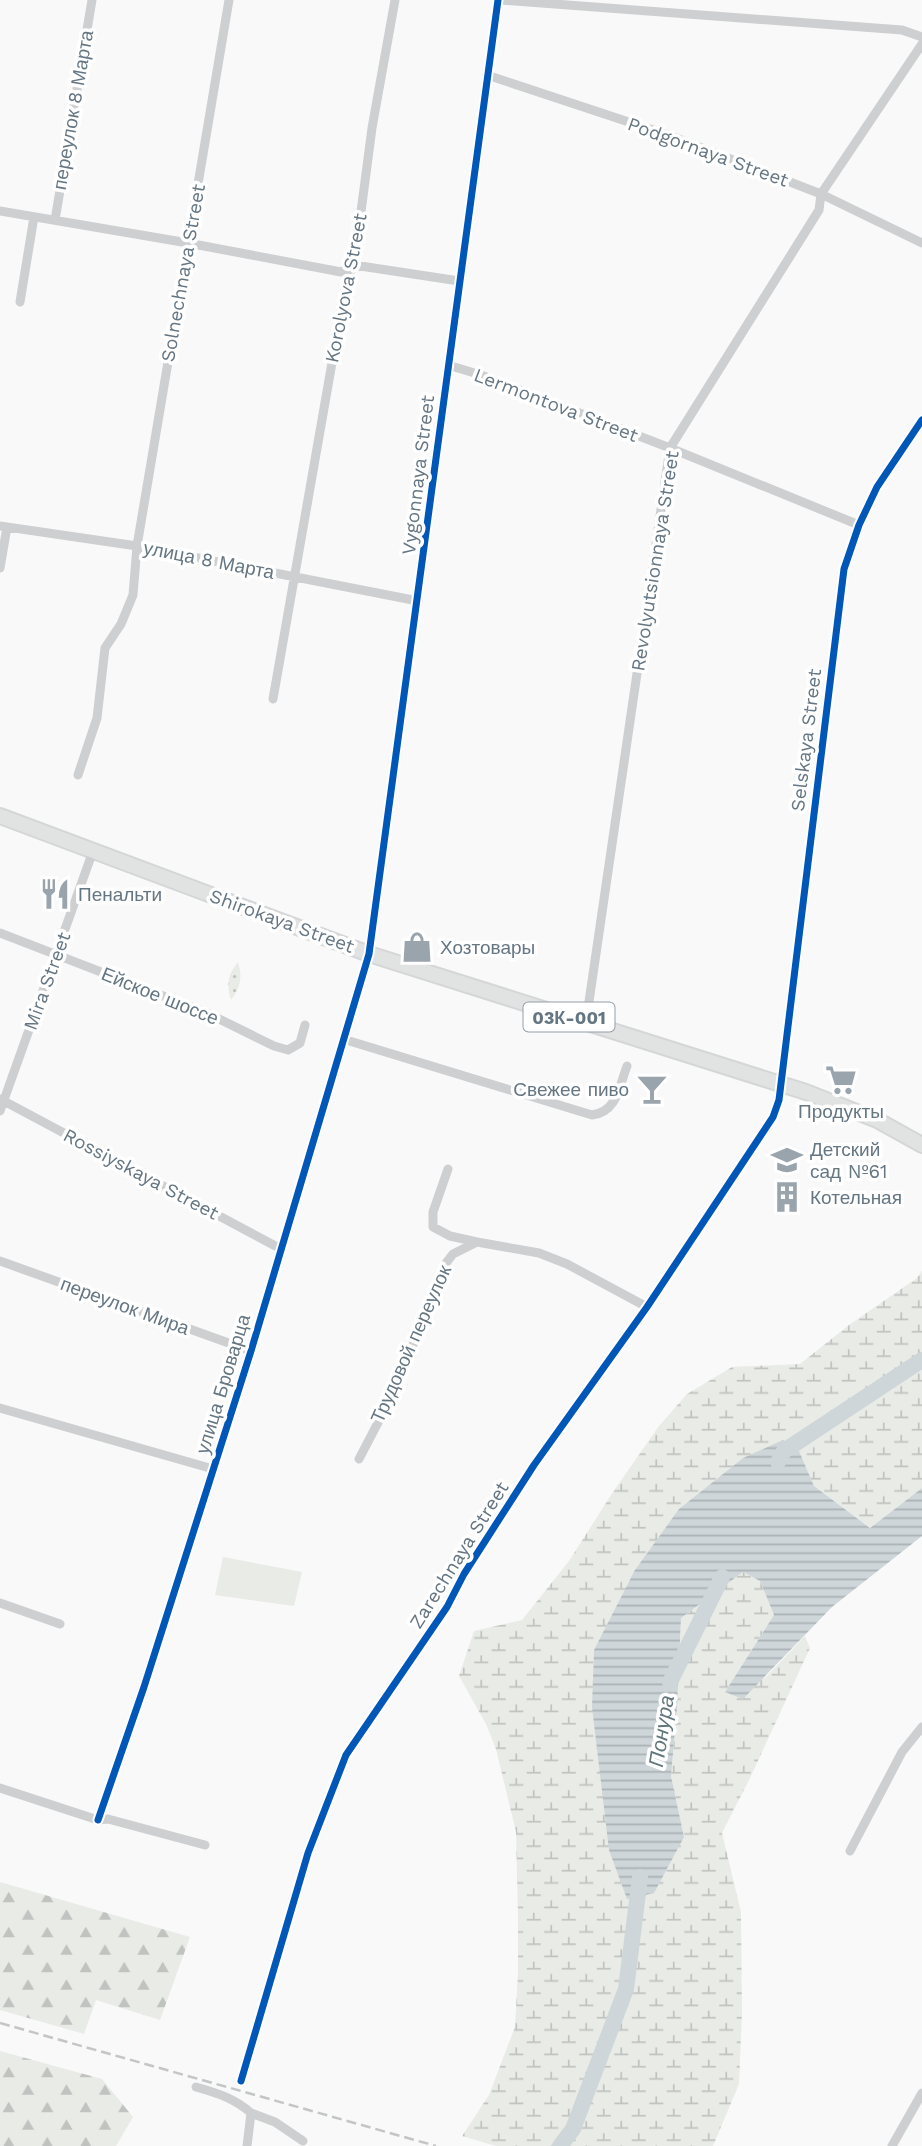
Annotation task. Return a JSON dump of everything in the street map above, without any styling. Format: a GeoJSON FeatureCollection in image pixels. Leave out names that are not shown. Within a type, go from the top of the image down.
{"type":"FeatureCollection","features":[{"type":"Feature","properties":{"kind":"main road","name":"Shirokaya Street"},"geometry":{"type":"LineString","coordinates":[[0,816],[369,954],[781,1083],[877,1120],[922,1144]]}},
{"type":"Feature","properties":{"kind":"street","name":"переулок 8 Марта"},"geometry":{"type":"LineString","coordinates":[[55,220],[92,0]]}},
{"type":"Feature","properties":{"kind":"street","name":"Solnechnaya Street"},"geometry":{"type":"LineString","coordinates":[[78,775],[97,718],[105,648],[121,624],[132,595],[137,546],[229,0]]}},
{"type":"Feature","properties":{"kind":"street","name":"Korolyova Street"},"geometry":{"type":"LineString","coordinates":[[273,699],[346,283],[354,265],[372,128],[395,0]]}},
{"type":"Feature","properties":{"kind":"street"},"geometry":{"type":"LineString","coordinates":[[499,0],[902,30],[922,37]]}},
{"type":"Feature","properties":{"kind":"street","name":"Vygonnaya Street"},"geometry":{"type":"LineString","coordinates":[[369,954],[499,0]]}},
{"type":"Feature","properties":{"kind":"street","name":"Revolyutsionnaya Street"},"geometry":{"type":"LineString","coordinates":[[586,1022],[670,448],[819,210],[821,194],[922,44]]}},
{"type":"Feature","properties":{"kind":"street","name":"Podgornaya Street"},"geometry":{"type":"LineString","coordinates":[[487,75],[671,136],[821,194],[922,243]]}},
{"type":"Feature","properties":{"kind":"street"},"geometry":{"type":"LineString","coordinates":[[0,211],[341,272],[354,265],[459,281]]}},
{"type":"Feature","properties":{"kind":"street"},"geometry":{"type":"LineString","coordinates":[[20,302],[34,217]]}},
{"type":"Feature","properties":{"kind":"street","name":"Lermontova Street"},"geometry":{"type":"LineString","coordinates":[[448,365],[670,448],[859,525]]}},
{"type":"Feature","properties":{"kind":"street","name":"Selskaya Street"},"geometry":{"type":"LineString","coordinates":[[781,1083],[844,569],[859,525],[877,487],[922,420]]}},
{"type":"Feature","properties":{"kind":"street"},"geometry":{"type":"LineString","coordinates":[[0,568],[4,527]]}},
{"type":"Feature","properties":{"kind":"street","name":"улица 8 Марта"},"geometry":{"type":"LineString","coordinates":[[4,527],[137,546],[418,601]]}},
{"type":"Feature","properties":{"kind":"street","name":"Mira Street"},"geometry":{"type":"LineString","coordinates":[[1,1104],[57,956],[93,850]]}},
{"type":"Feature","properties":{"kind":"street","name":"Ейское шоссе"},"geometry":{"type":"LineString","coordinates":[[0,933],[207,1013],[274,1046],[288,1050],[300,1043],[305,1025]]}},
{"type":"Feature","properties":{"kind":"street","name":"улица Броварца"},"geometry":{"type":"LineString","coordinates":[[97,1820],[144,1687],[251,1351],[369,954]]}},
{"type":"Feature","properties":{"kind":"street"},"geometry":{"type":"LineString","coordinates":[[343,1040],[592,1115],[606,1112],[611,1106],[627,1066]]}},
{"type":"Feature","properties":{"kind":"street","name":"Zarechnaya Street"},"geometry":{"type":"LineString","coordinates":[[241,2081],[308,1853],[346,1755],[447,1607],[464,1574],[534,1465],[647,1307],[773,1117],[781,1083]]}},
{"type":"Feature","properties":{"kind":"street","name":"Rossiyskaya Street"},"geometry":{"type":"LineString","coordinates":[[1,1104],[281,1249]]}},
{"type":"Feature","properties":{"kind":"street"},"geometry":{"type":"LineString","coordinates":[[447,1169],[433,1212],[433,1227],[450,1236],[539,1253],[558,1260],[647,1307]]}},
{"type":"Feature","properties":{"kind":"street","name":"Трудовой переулок"},"geometry":{"type":"LineString","coordinates":[[359,1459],[383,1413],[444,1274],[446,1263],[453,1254],[477,1242]]}},
{"type":"Feature","properties":{"kind":"street","name":"переулок Мира"},"geometry":{"type":"LineString","coordinates":[[0,1261],[251,1351]]}},
{"type":"Feature","properties":{"kind":"street"},"geometry":{"type":"LineString","coordinates":[[0,1408],[213,1469]]}},
{"type":"Feature","properties":{"kind":"street"},"geometry":{"type":"LineString","coordinates":[[0,1602],[60,1624]]}},
{"type":"Feature","properties":{"kind":"street"},"geometry":{"type":"LineString","coordinates":[[850,1851],[902,1752],[922,1727]]}},
{"type":"Feature","properties":{"kind":"street"},"geometry":{"type":"LineString","coordinates":[[0,1788],[97,1820],[107,1819],[205,1845]]}},
{"type":"Feature","properties":{"kind":"street"},"geometry":{"type":"LineString","coordinates":[[196,2087],[239,2102],[251,2113],[275,2122],[303,2141]]}},
{"type":"Feature","properties":{"kind":"street"},"geometry":{"type":"LineString","coordinates":[[892,2146],[922,2093]]}},
{"type":"Feature","properties":{"kind":"street"},"geometry":{"type":"LineString","coordinates":[[247,2146],[251,2113]]}},
{"type":"Feature","properties":{"kind":"green space"},"geometry":{"type":"Polygon","coordinates":[[[238,962],[240,982],[231,1000],[229,980],[238,962]]]}},
{"type":"Feature","properties":{"kind":"green space"},"geometry":{"type":"Polygon","coordinates":[[[922,1271],[922,1488],[870,1528],[814,1486],[799,1451],[784,1441],[743,1458],[679,1509],[594,1650],[684,1837],[671,1776],[681,1618],[743,1572],[760,1581],[774,1615],[725,1692],[766,1677],[805,1636],[810,1648],[722,1833],[741,1912],[742,2013],[739,2084],[713,2146],[496,2146],[462,2136],[489,2095],[515,2027],[518,1974],[516,1832],[496,1749],[486,1724],[459,1676],[474,1631],[522,1620],[569,1561],[659,1426],[687,1394],[732,1367],[800,1364],[849,1325],[917,1278],[922,1271]]]}},
{"type":"Feature","properties":{"kind":"green space"},"geometry":{"type":"Polygon","coordinates":[[[223,1557],[302,1572],[294,1606],[215,1595],[223,1557]]]}},
{"type":"Feature","properties":{"kind":"green space"},"geometry":{"type":"Polygon","coordinates":[[[0,1882],[190,1937],[160,2020],[96,2000],[84,2034],[0,2010],[0,1882]]]}},
{"type":"Feature","properties":{"kind":"green space"},"geometry":{"type":"Polygon","coordinates":[[[0,2051],[102,2079],[133,2117],[116,2146],[0,2146],[0,2051]]]}},
{"type":"Feature","properties":{"kind":"water"},"geometry":{"type":"Polygon","coordinates":[[[783,1440],[799,1451],[814,1486],[870,1528],[922,1488],[922,1536],[832,1607],[743,1699],[725,1692],[774,1615],[760,1581],[743,1572],[681,1618],[671,1776],[684,1837],[654,1893],[627,1899],[609,1850],[592,1707],[594,1650],[635,1570],[679,1509],[743,1458],[783,1440]]]}},
{"type":"Feature","properties":{"kind":"waterway","name":"Понура"},"geometry":{"type":"LineString","coordinates":[[778,1462],[784,1451],[922,1360]]}},
{"type":"Feature","properties":{"kind":"waterway","name":"Понура"},"geometry":{"type":"LineString","coordinates":[[670,1682],[722,1577]]}},
{"type":"Feature","properties":{"kind":"waterway","name":"Понура"},"geometry":{"type":"LineString","coordinates":[[560,2146],[573,2129],[626,1989],[640,1877]]}},
{"type":"Feature","properties":{"kind":"railway"},"geometry":{"type":"LineString","coordinates":[[0,2023],[436,2146]]}},
{"type":"Feature","properties":{"kind":"cycle path"},"geometry":{"type":"LineString","coordinates":[[98,1820],[144,1687],[251,1351],[369,954],[498,0]]}},
{"type":"Feature","properties":{"kind":"cycle path"},"geometry":{"type":"LineString","coordinates":[[241,2081],[308,1853],[346,1755],[447,1607],[464,1574],[534,1465],[647,1307],[773,1117],[779,1100],[844,569],[859,525],[877,487],[922,420]]}},
{"type":"Feature","properties":{"kind":"place","name":"Пенальти"},"geometry":{"type":"Point","coordinates":[55,894]}},
{"type":"Feature","properties":{"kind":"place","name":"Хозтовары"},"geometry":{"type":"Point","coordinates":[417,947]}},
{"type":"Feature","properties":{"kind":"place","name":"Продукты"},"geometry":{"type":"Point","coordinates":[841,1080]}},
{"type":"Feature","properties":{"kind":"place","name":"Свежее пиво"},"geometry":{"type":"Point","coordinates":[652,1089]}},
{"type":"Feature","properties":{"kind":"place","name":"Детский сад №61"},"geometry":{"type":"Point","coordinates":[787,1160]}},
{"type":"Feature","properties":{"kind":"place","name":"Котельная"},"geometry":{"type":"Point","coordinates":[787,1197]}}]}
